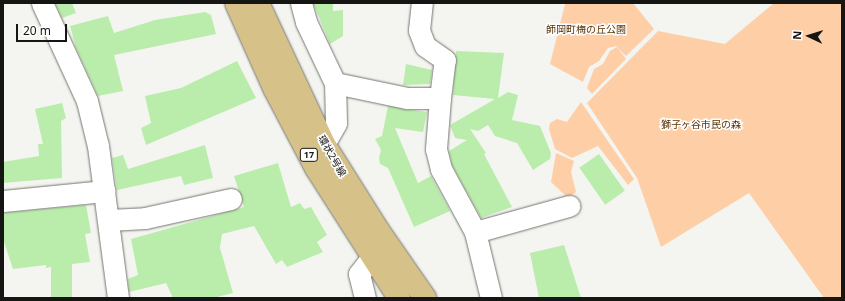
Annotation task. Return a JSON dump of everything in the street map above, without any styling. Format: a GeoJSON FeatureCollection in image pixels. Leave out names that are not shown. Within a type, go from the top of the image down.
{"type":"FeatureCollection","features":[{"type":"Feature","properties":{"kind":"main road","name":"環状2号線"},"geometry":{"type":"LineString","coordinates":[[236,3],[278,96],[316,168],[371,258],[399,298]]}},
{"type":"Feature","properties":{"kind":"main road","name":"環状2号線"},"geometry":{"type":"LineString","coordinates":[[258,3],[324,144],[378,230],[425,298]]}},
{"type":"Feature","properties":{"kind":"street"},"geometry":{"type":"LineString","coordinates":[[42,3],[87,101],[105,191],[118,298]]}},
{"type":"Feature","properties":{"kind":"street"},"geometry":{"type":"LineString","coordinates":[[301,3],[306,22],[335,84],[336,123],[324,144]]}},
{"type":"Feature","properties":{"kind":"street"},"geometry":{"type":"LineString","coordinates":[[422,3],[419,30],[425,46],[445,60],[436,150],[441,169],[475,232],[491,298]]}},
{"type":"Feature","properties":{"kind":"street"},"geometry":{"type":"LineString","coordinates":[[335,84],[407,98],[440,98]]}},
{"type":"Feature","properties":{"kind":"street"},"geometry":{"type":"LineString","coordinates":[[3,201],[105,191]]}},
{"type":"Feature","properties":{"kind":"street"},"geometry":{"type":"LineString","coordinates":[[109,220],[145,218],[231,198]]}},
{"type":"Feature","properties":{"kind":"street"},"geometry":{"type":"LineString","coordinates":[[475,232],[569,206]]}},
{"type":"Feature","properties":{"kind":"street"},"geometry":{"type":"LineString","coordinates":[[365,298],[359,274],[371,258],[378,230]]}},
{"type":"Feature","properties":{"kind":"green space","name":"師岡町梅の丘公園"},"geometry":{"type":"Polygon","coordinates":[[[557,3],[633,3],[654,29],[626,56],[616,46],[608,48],[599,61],[589,67],[583,82],[550,64],[565,4],[557,3]]]}},
{"type":"Feature","properties":{"kind":"green space","name":"獅子ヶ谷市民の森"},"geometry":{"type":"Polygon","coordinates":[[[774,3],[842,3],[842,298],[824,298],[749,193],[661,247],[637,178],[587,103],[658,31],[725,44],[774,3]]]}},
{"type":"Feature","properties":{"kind":"green space"},"geometry":{"type":"Polygon","coordinates":[[[617,47],[626,59],[592,94],[587,88],[594,69],[603,64],[610,51],[617,47]]]}},
{"type":"Feature","properties":{"kind":"green space"},"geometry":{"type":"Polygon","coordinates":[[[581,102],[634,179],[628,185],[598,146],[572,158],[555,149],[549,129],[550,123],[557,119],[567,122],[581,102]]]}},
{"type":"Feature","properties":{"kind":"green space"},"geometry":{"type":"Polygon","coordinates":[[[556,153],[574,161],[571,172],[576,192],[568,198],[551,182],[556,153]]]}},
{"type":"Feature","properties":{"kind":"building"},"geometry":{"type":"Polygon","coordinates":[[[55,3],[72,3],[76,13],[62,18],[55,3]]]}},
{"type":"Feature","properties":{"kind":"building"},"geometry":{"type":"Polygon","coordinates":[[[313,3],[333,3],[333,11],[343,10],[343,36],[330,44],[313,3]]]}},
{"type":"Feature","properties":{"kind":"building"},"geometry":{"type":"Polygon","coordinates":[[[205,12],[211,15],[216,34],[114,55],[123,91],[98,96],[76,48],[70,26],[108,16],[114,33],[155,20],[205,12]]]}},
{"type":"Feature","properties":{"kind":"building"},"geometry":{"type":"Polygon","coordinates":[[[456,51],[504,53],[498,98],[508,92],[518,95],[512,120],[540,126],[551,153],[550,159],[533,170],[517,143],[495,136],[488,125],[478,131],[470,129],[486,153],[484,154],[512,207],[481,218],[452,165],[449,151],[467,140],[455,138],[450,125],[495,99],[453,95],[456,51]]]}},
{"type":"Feature","properties":{"kind":"building"},"geometry":{"type":"Polygon","coordinates":[[[237,61],[256,98],[146,145],[141,128],[151,123],[145,96],[181,88],[237,61]]]}},
{"type":"Feature","properties":{"kind":"building"},"geometry":{"type":"Polygon","coordinates":[[[406,64],[432,70],[430,84],[403,85],[406,64]]]}},
{"type":"Feature","properties":{"kind":"building"},"geometry":{"type":"Polygon","coordinates":[[[62,103],[66,118],[61,121],[62,178],[3,183],[3,162],[39,156],[38,144],[43,144],[35,109],[62,103]]]}},
{"type":"Feature","properties":{"kind":"building"},"geometry":{"type":"Polygon","coordinates":[[[388,106],[427,112],[423,132],[395,128],[418,183],[431,176],[450,211],[414,227],[388,168],[380,164],[379,158],[381,150],[375,139],[382,136],[388,106]]]}},
{"type":"Feature","properties":{"kind":"building"},"geometry":{"type":"Polygon","coordinates":[[[205,145],[213,178],[184,185],[181,176],[117,190],[112,158],[123,155],[128,169],[205,145]]]}},
{"type":"Feature","properties":{"kind":"building"},"geometry":{"type":"Polygon","coordinates":[[[599,154],[625,191],[605,205],[579,168],[599,154]]]}},
{"type":"Feature","properties":{"kind":"building"},"geometry":{"type":"Polygon","coordinates":[[[278,163],[291,207],[300,203],[304,209],[311,207],[327,235],[317,242],[323,252],[287,267],[282,260],[276,264],[254,226],[222,234],[220,248],[233,293],[213,298],[173,298],[166,283],[129,292],[128,279],[138,275],[131,239],[244,207],[234,176],[278,163]]]}},
{"type":"Feature","properties":{"kind":"building"},"geometry":{"type":"Polygon","coordinates":[[[86,205],[91,233],[85,234],[90,262],[72,264],[72,298],[51,298],[51,267],[46,268],[46,265],[13,269],[3,239],[3,213],[86,205]]]}},
{"type":"Feature","properties":{"kind":"building"},"geometry":{"type":"Polygon","coordinates":[[[564,245],[581,298],[539,298],[530,253],[564,245]]]}}]}
